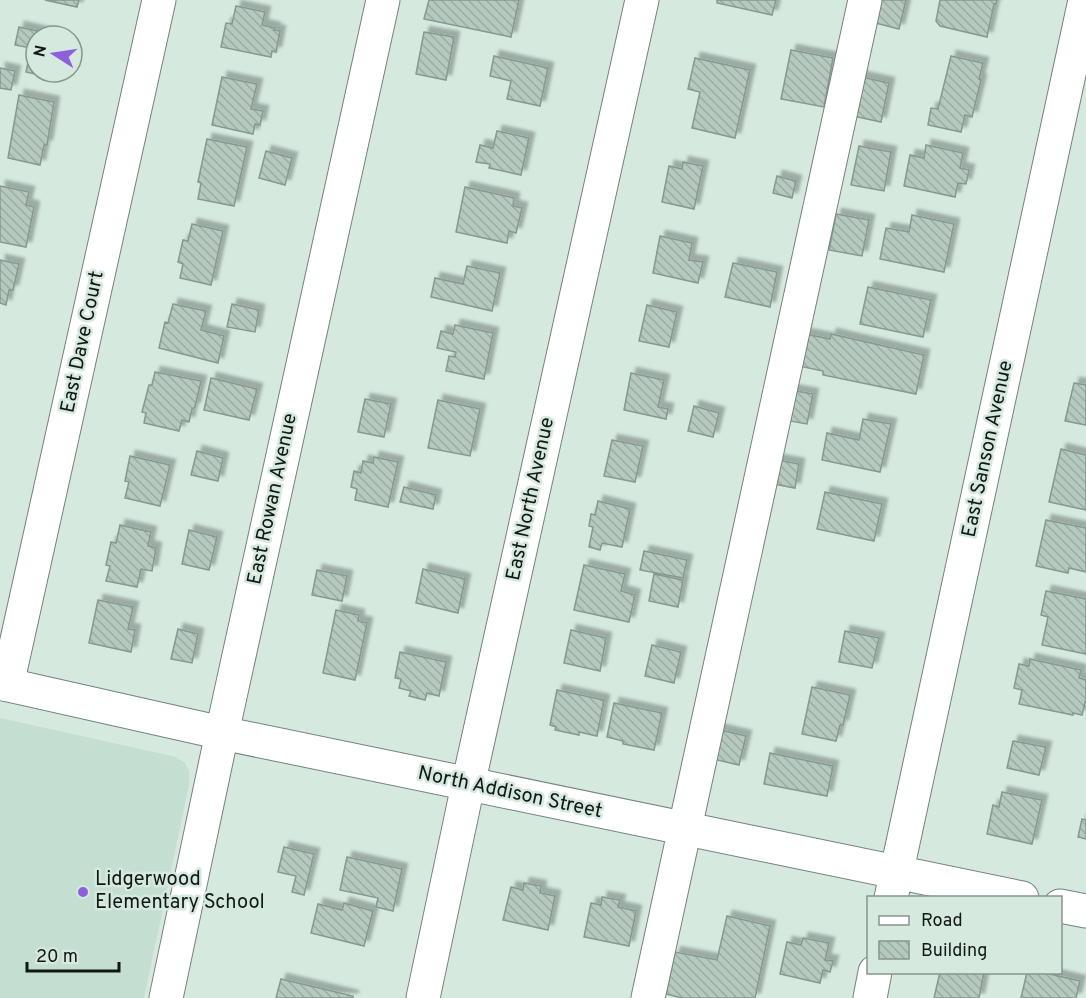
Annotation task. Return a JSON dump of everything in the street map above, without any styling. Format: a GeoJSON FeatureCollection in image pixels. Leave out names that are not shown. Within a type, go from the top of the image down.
{"type":"FeatureCollection","features":[{"type":"Feature","properties":{"kind":"street","name":"East Dave Court"},"geometry":{"type":"LineString","coordinates":[[4,684],[159,0]]}},
{"type":"Feature","properties":{"kind":"street","name":"East Rowan Avenue"},"geometry":{"type":"LineString","coordinates":[[166,998],[383,0]]}},
{"type":"Feature","properties":{"kind":"street","name":"East North Avenue"},"geometry":{"type":"LineString","coordinates":[[423,998],[642,0]]}},
{"type":"Feature","properties":{"kind":"street"},"geometry":{"type":"LineString","coordinates":[[648,998],[865,0]]}},
{"type":"Feature","properties":{"kind":"street","name":"East Sanson Avenue"},"geometry":{"type":"LineString","coordinates":[[894,884],[1086,0]]}},
{"type":"Feature","properties":{"kind":"street","name":"North Addison Street"},"geometry":{"type":"LineString","coordinates":[[4,684],[222,733],[684,829],[894,884],[1012,896]]}},
{"type":"Feature","properties":{"kind":"street"},"geometry":{"type":"LineString","coordinates":[[1062,906],[1086,911]]}},
{"type":"Feature","properties":{"kind":"street"},"geometry":{"type":"LineString","coordinates":[[870,998],[875,974]]}},
{"type":"Feature","properties":{"kind":"shaded area","name":"Lidgerwood Elementary School"},"geometry":{"type":"Polygon","coordinates":[[[0,718],[176,757],[185,763],[189,772],[189,785],[144,998],[0,998],[0,718]]]}},
{"type":"Feature","properties":{"kind":"building"},"geometry":{"type":"Polygon","coordinates":[[[45,0],[79,0],[77,7],[45,0]]]}},
{"type":"Feature","properties":{"kind":"building"},"geometry":{"type":"Polygon","coordinates":[[[429,0],[519,0],[511,37],[424,19],[429,0]]]}},
{"type":"Feature","properties":{"kind":"building"},"geometry":{"type":"Polygon","coordinates":[[[717,0],[776,0],[772,15],[717,3],[717,0]]]}},
{"type":"Feature","properties":{"kind":"building"},"geometry":{"type":"Polygon","coordinates":[[[869,0],[906,0],[899,29],[864,20],[869,0]]]}},
{"type":"Feature","properties":{"kind":"building"},"geometry":{"type":"Polygon","coordinates":[[[940,0],[997,0],[994,4],[987,37],[940,26],[936,21],[940,0]]]}},
{"type":"Feature","properties":{"kind":"building"},"geometry":{"type":"Polygon","coordinates":[[[236,6],[265,12],[262,25],[280,31],[276,52],[272,51],[271,57],[221,47],[226,23],[232,24],[236,6]]]}},
{"type":"Feature","properties":{"kind":"building"},"geometry":{"type":"Polygon","coordinates":[[[19,27],[24,28],[24,47],[15,45],[19,27]]]}},
{"type":"Feature","properties":{"kind":"building"},"geometry":{"type":"Polygon","coordinates":[[[424,32],[454,37],[446,80],[416,74],[424,32]]]}},
{"type":"Feature","properties":{"kind":"building"},"geometry":{"type":"Polygon","coordinates":[[[791,50],[833,58],[824,107],[781,99],[791,50]]]}},
{"type":"Feature","properties":{"kind":"building"},"geometry":{"type":"Polygon","coordinates":[[[494,56],[548,68],[540,106],[507,99],[511,81],[490,76],[494,56]]]}},
{"type":"Feature","properties":{"kind":"building"},"geometry":{"type":"Polygon","coordinates":[[[951,56],[983,63],[972,117],[965,115],[961,132],[928,125],[931,108],[938,109],[951,56]]]}},
{"type":"Feature","properties":{"kind":"building"},"geometry":{"type":"Polygon","coordinates":[[[695,58],[750,70],[735,138],[692,128],[700,92],[688,89],[695,58]]]}},
{"type":"Feature","properties":{"kind":"building"},"geometry":{"type":"Polygon","coordinates":[[[0,68],[15,71],[11,90],[0,88],[0,68]]]}},
{"type":"Feature","properties":{"kind":"building"},"geometry":{"type":"Polygon","coordinates":[[[852,75],[889,83],[881,122],[844,114],[852,75]]]}},
{"type":"Feature","properties":{"kind":"building"},"geometry":{"type":"Polygon","coordinates":[[[222,77],[257,84],[251,109],[263,111],[260,125],[255,124],[253,134],[212,125],[222,77]]]}},
{"type":"Feature","properties":{"kind":"building"},"geometry":{"type":"Polygon","coordinates":[[[19,95],[54,102],[47,145],[44,145],[40,165],[8,158],[19,95]]]}},
{"type":"Feature","properties":{"kind":"building"},"geometry":{"type":"Polygon","coordinates":[[[497,131],[529,138],[521,175],[489,168],[490,164],[476,162],[480,145],[493,148],[497,131]]]}},
{"type":"Feature","properties":{"kind":"building"},"geometry":{"type":"Polygon","coordinates":[[[207,139],[247,147],[234,206],[198,199],[201,183],[198,182],[207,139]]]}},
{"type":"Feature","properties":{"kind":"building"},"geometry":{"type":"Polygon","coordinates":[[[926,145],[963,153],[960,168],[969,170],[966,184],[958,183],[955,197],[904,186],[910,155],[924,158],[926,145]]]}},
{"type":"Feature","properties":{"kind":"building"},"geometry":{"type":"Polygon","coordinates":[[[859,146],[891,152],[884,191],[851,185],[859,146]]]}},
{"type":"Feature","properties":{"kind":"building"},"geometry":{"type":"Polygon","coordinates":[[[266,151],[292,158],[285,185],[259,178],[266,151]]]}},
{"type":"Feature","properties":{"kind":"building"},"geometry":{"type":"Polygon","coordinates":[[[683,162],[703,166],[694,209],[662,202],[669,166],[682,169],[683,162]]]}},
{"type":"Feature","properties":{"kind":"building"},"geometry":{"type":"Polygon","coordinates":[[[777,176],[796,181],[792,198],[773,193],[777,176]]]}},
{"type":"Feature","properties":{"kind":"building"},"geometry":{"type":"Polygon","coordinates":[[[0,186],[29,192],[26,205],[34,207],[26,247],[0,242],[0,186]]]}},
{"type":"Feature","properties":{"kind":"building"},"geometry":{"type":"Polygon","coordinates":[[[465,187],[514,198],[513,206],[522,208],[516,233],[509,231],[507,243],[456,232],[465,187]]]}},
{"type":"Feature","properties":{"kind":"building"},"geometry":{"type":"Polygon","coordinates":[[[836,214],[869,220],[862,256],[829,250],[836,214]]]}},
{"type":"Feature","properties":{"kind":"building"},"geometry":{"type":"Polygon","coordinates":[[[912,215],[954,224],[944,272],[880,259],[886,228],[909,232],[912,215]]]}},
{"type":"Feature","properties":{"kind":"building"},"geometry":{"type":"Polygon","coordinates":[[[192,224],[223,231],[211,285],[180,278],[183,264],[178,262],[183,240],[188,241],[192,224]]]}},
{"type":"Feature","properties":{"kind":"building"},"geometry":{"type":"Polygon","coordinates":[[[660,236],[692,243],[689,260],[703,262],[698,283],[653,273],[660,236]]]}},
{"type":"Feature","properties":{"kind":"building"},"geometry":{"type":"Polygon","coordinates":[[[0,260],[19,264],[13,290],[9,290],[6,305],[0,303],[0,260]]]}},
{"type":"Feature","properties":{"kind":"building"},"geometry":{"type":"Polygon","coordinates":[[[733,263],[777,272],[770,307],[725,297],[733,263]]]}},
{"type":"Feature","properties":{"kind":"building"},"geometry":{"type":"Polygon","coordinates":[[[467,266],[500,273],[492,311],[431,297],[435,278],[463,284],[467,266]]]}},
{"type":"Feature","properties":{"kind":"building"},"geometry":{"type":"Polygon","coordinates":[[[868,287],[931,300],[923,337],[860,324],[868,287]]]}},
{"type":"Feature","properties":{"kind":"building"},"geometry":{"type":"Polygon","coordinates":[[[173,304],[206,311],[201,330],[224,336],[218,363],[159,348],[165,322],[168,323],[173,304]]]}},
{"type":"Feature","properties":{"kind":"building"},"geometry":{"type":"Polygon","coordinates":[[[232,304],[259,310],[255,332],[227,327],[232,304]]]}},
{"type":"Feature","properties":{"kind":"building"},"geometry":{"type":"Polygon","coordinates":[[[647,305],[677,312],[669,347],[639,341],[647,305]]]}},
{"type":"Feature","properties":{"kind":"building"},"geometry":{"type":"Polygon","coordinates":[[[455,325],[493,333],[484,379],[446,371],[449,356],[455,357],[456,352],[437,348],[441,331],[453,334],[455,325]]]}},
{"type":"Feature","properties":{"kind":"building"},"geometry":{"type":"Polygon","coordinates":[[[805,334],[830,339],[831,334],[924,355],[916,394],[823,375],[823,371],[799,366],[805,334]]]}},
{"type":"Feature","properties":{"kind":"building"},"geometry":{"type":"Polygon","coordinates":[[[155,372],[201,381],[189,422],[182,420],[179,431],[144,423],[146,413],[142,412],[155,372]]]}},
{"type":"Feature","properties":{"kind":"building"},"geometry":{"type":"Polygon","coordinates":[[[631,373],[664,380],[658,407],[668,409],[666,419],[624,410],[631,373]]]}},
{"type":"Feature","properties":{"kind":"building"},"geometry":{"type":"Polygon","coordinates":[[[211,378],[257,389],[249,420],[204,410],[211,378]]]}},
{"type":"Feature","properties":{"kind":"building"},"geometry":{"type":"Polygon","coordinates":[[[1074,383],[1086,385],[1086,425],[1065,421],[1074,383]]]}},
{"type":"Feature","properties":{"kind":"building"},"geometry":{"type":"Polygon","coordinates":[[[785,389],[813,394],[807,424],[779,419],[785,389]]]}},
{"type":"Feature","properties":{"kind":"building"},"geometry":{"type":"Polygon","coordinates":[[[365,399],[391,404],[384,437],[358,432],[365,399]]]}},
{"type":"Feature","properties":{"kind":"building"},"geometry":{"type":"Polygon","coordinates":[[[438,400],[480,409],[470,456],[428,448],[438,400]]]}},
{"type":"Feature","properties":{"kind":"building"},"geometry":{"type":"Polygon","coordinates":[[[694,406],[719,413],[713,437],[688,431],[694,406]]]}},
{"type":"Feature","properties":{"kind":"building"},"geometry":{"type":"Polygon","coordinates":[[[863,419],[891,424],[880,472],[822,460],[827,433],[859,440],[863,419]]]}},
{"type":"Feature","properties":{"kind":"building"},"geometry":{"type":"Polygon","coordinates":[[[612,440],[643,446],[635,482],[604,476],[612,440]]]}},
{"type":"Feature","properties":{"kind":"building"},"geometry":{"type":"Polygon","coordinates":[[[1061,449],[1086,455],[1086,510],[1049,502],[1061,449]]]}},
{"type":"Feature","properties":{"kind":"building"},"geometry":{"type":"Polygon","coordinates":[[[197,451],[223,458],[218,481],[191,475],[197,451]]]}},
{"type":"Feature","properties":{"kind":"building"},"geometry":{"type":"Polygon","coordinates":[[[130,456],[170,465],[160,506],[125,498],[129,482],[125,481],[130,456]]]}},
{"type":"Feature","properties":{"kind":"building"},"geometry":{"type":"Polygon","coordinates":[[[374,457],[398,462],[388,507],[355,500],[357,489],[351,487],[354,471],[361,473],[363,461],[373,463],[374,457]]]}},
{"type":"Feature","properties":{"kind":"building"},"geometry":{"type":"Polygon","coordinates":[[[772,459],[799,464],[795,488],[768,483],[772,459]]]}},
{"type":"Feature","properties":{"kind":"building"},"geometry":{"type":"Polygon","coordinates":[[[404,487],[436,495],[433,509],[400,502],[404,487]]]}},
{"type":"Feature","properties":{"kind":"building"},"geometry":{"type":"Polygon","coordinates":[[[825,492],[882,504],[874,541],[817,529],[825,492]]]}},
{"type":"Feature","properties":{"kind":"building"},"geometry":{"type":"Polygon","coordinates":[[[598,501],[630,509],[622,547],[602,543],[600,550],[589,547],[593,527],[589,526],[591,514],[595,515],[598,501]]]}},
{"type":"Feature","properties":{"kind":"building"},"geometry":{"type":"Polygon","coordinates":[[[1046,520],[1086,528],[1086,572],[1069,568],[1068,573],[1036,566],[1046,520]]]}},
{"type":"Feature","properties":{"kind":"building"},"geometry":{"type":"Polygon","coordinates":[[[120,525],[151,532],[148,546],[156,548],[152,571],[141,569],[137,587],[106,581],[110,566],[106,565],[111,542],[116,543],[120,525]]]}},
{"type":"Feature","properties":{"kind":"building"},"geometry":{"type":"Polygon","coordinates":[[[189,530],[217,537],[209,570],[182,564],[189,530]]]}},
{"type":"Feature","properties":{"kind":"building"},"geometry":{"type":"Polygon","coordinates":[[[644,551],[687,560],[683,578],[640,570],[644,551]]]}},
{"type":"Feature","properties":{"kind":"building"},"geometry":{"type":"Polygon","coordinates":[[[584,565],[625,574],[621,591],[635,595],[629,622],[574,610],[584,565]]]}},
{"type":"Feature","properties":{"kind":"building"},"geometry":{"type":"Polygon","coordinates":[[[423,569],[465,579],[458,613],[416,603],[423,569]]]}},
{"type":"Feature","properties":{"kind":"building"},"geometry":{"type":"Polygon","coordinates":[[[317,570],[347,576],[342,601],[312,595],[317,570]]]}},
{"type":"Feature","properties":{"kind":"building"},"geometry":{"type":"Polygon","coordinates":[[[654,574],[683,580],[678,607],[649,601],[654,574]]]}},
{"type":"Feature","properties":{"kind":"building"},"geometry":{"type":"Polygon","coordinates":[[[1046,591],[1086,599],[1086,654],[1042,645],[1048,617],[1041,615],[1046,591]]]}},
{"type":"Feature","properties":{"kind":"building"},"geometry":{"type":"Polygon","coordinates":[[[98,600],[133,607],[128,629],[135,630],[131,652],[89,643],[98,600]]]}},
{"type":"Feature","properties":{"kind":"building"},"geometry":{"type":"Polygon","coordinates":[[[336,610],[359,615],[358,621],[367,623],[355,680],[323,673],[336,610]]]}},
{"type":"Feature","properties":{"kind":"building"},"geometry":{"type":"Polygon","coordinates":[[[178,629],[198,634],[192,663],[171,659],[178,629]]]}},
{"type":"Feature","properties":{"kind":"building"},"geometry":{"type":"Polygon","coordinates":[[[571,630],[606,638],[600,671],[564,663],[571,630]]]}},
{"type":"Feature","properties":{"kind":"building"},"geometry":{"type":"Polygon","coordinates":[[[845,631],[879,638],[872,668],[839,662],[845,631]]]}},
{"type":"Feature","properties":{"kind":"building"},"geometry":{"type":"Polygon","coordinates":[[[652,645],[681,652],[674,683],[645,676],[652,645]]]}},
{"type":"Feature","properties":{"kind":"building"},"geometry":{"type":"Polygon","coordinates":[[[400,652],[446,662],[439,696],[427,693],[425,700],[409,696],[411,691],[399,688],[401,679],[395,678],[400,652]]]}},
{"type":"Feature","properties":{"kind":"building"},"geometry":{"type":"Polygon","coordinates":[[[1030,659],[1081,670],[1079,678],[1086,680],[1086,699],[1082,715],[1019,704],[1022,690],[1014,688],[1019,664],[1029,666],[1030,659]]]}},
{"type":"Feature","properties":{"kind":"building"},"geometry":{"type":"Polygon","coordinates":[[[812,687],[850,695],[843,725],[840,725],[836,741],[802,734],[812,687]]]}},
{"type":"Feature","properties":{"kind":"building"},"geometry":{"type":"Polygon","coordinates":[[[557,690],[604,700],[597,736],[555,730],[556,727],[550,725],[557,690]]]}},
{"type":"Feature","properties":{"kind":"building"},"geometry":{"type":"Polygon","coordinates":[[[614,703],[662,713],[654,750],[623,744],[623,741],[607,737],[614,703]]]}},
{"type":"Feature","properties":{"kind":"building"},"geometry":{"type":"Polygon","coordinates":[[[716,729],[746,736],[739,765],[709,758],[716,729]]]}},
{"type":"Feature","properties":{"kind":"building"},"geometry":{"type":"Polygon","coordinates":[[[1013,741],[1046,747],[1039,775],[1007,768],[1013,741]]]}},
{"type":"Feature","properties":{"kind":"building"},"geometry":{"type":"Polygon","coordinates":[[[770,753],[833,766],[827,796],[764,784],[770,753]]]}},
{"type":"Feature","properties":{"kind":"building"},"geometry":{"type":"Polygon","coordinates":[[[1002,792],[1042,800],[1032,844],[987,834],[993,805],[999,807],[1002,792]]]}},
{"type":"Feature","properties":{"kind":"building"},"geometry":{"type":"Polygon","coordinates":[[[1082,819],[1086,820],[1086,839],[1078,837],[1082,819]]]}},
{"type":"Feature","properties":{"kind":"building"},"geometry":{"type":"Polygon","coordinates":[[[284,847],[314,854],[304,895],[292,892],[296,876],[278,872],[284,847]]]}},
{"type":"Feature","properties":{"kind":"building"},"geometry":{"type":"Polygon","coordinates":[[[347,857],[402,869],[393,911],[376,907],[378,898],[340,890],[347,857]]]}},
{"type":"Feature","properties":{"kind":"building"},"geometry":{"type":"Polygon","coordinates":[[[524,883],[541,886],[540,893],[555,896],[548,930],[503,920],[511,887],[523,890],[524,883]]]}},
{"type":"Feature","properties":{"kind":"building"},"geometry":{"type":"Polygon","coordinates":[[[602,897],[620,900],[618,907],[636,911],[629,946],[584,937],[591,903],[601,905],[602,897]]]}},
{"type":"Feature","properties":{"kind":"building"},"geometry":{"type":"Polygon","coordinates":[[[344,903],[373,911],[364,946],[311,933],[318,904],[342,910],[344,903]]]}},
{"type":"Feature","properties":{"kind":"building"},"geometry":{"type":"Polygon","coordinates":[[[727,916],[770,926],[755,998],[682,998],[666,994],[675,952],[717,960],[727,916]]]}},
{"type":"Feature","properties":{"kind":"building"},"geometry":{"type":"Polygon","coordinates":[[[803,938],[829,943],[825,960],[833,961],[830,972],[823,970],[820,983],[780,974],[787,942],[801,945],[803,938]]]}},
{"type":"Feature","properties":{"kind":"building"},"geometry":{"type":"Polygon","coordinates":[[[940,974],[984,974],[979,998],[934,998],[940,974]]]}},
{"type":"Feature","properties":{"kind":"building"},"geometry":{"type":"Polygon","coordinates":[[[1027,974],[1050,974],[1080,981],[1076,998],[1021,998],[1027,974]]]}},
{"type":"Feature","properties":{"kind":"building"},"geometry":{"type":"Polygon","coordinates":[[[281,979],[353,996],[353,998],[276,998],[281,979]]]}},
{"type":"Feature","properties":{"kind":"place","name":"Lidgerwood Elementary School"},"geometry":{"type":"Point","coordinates":[83,892]}}]}
